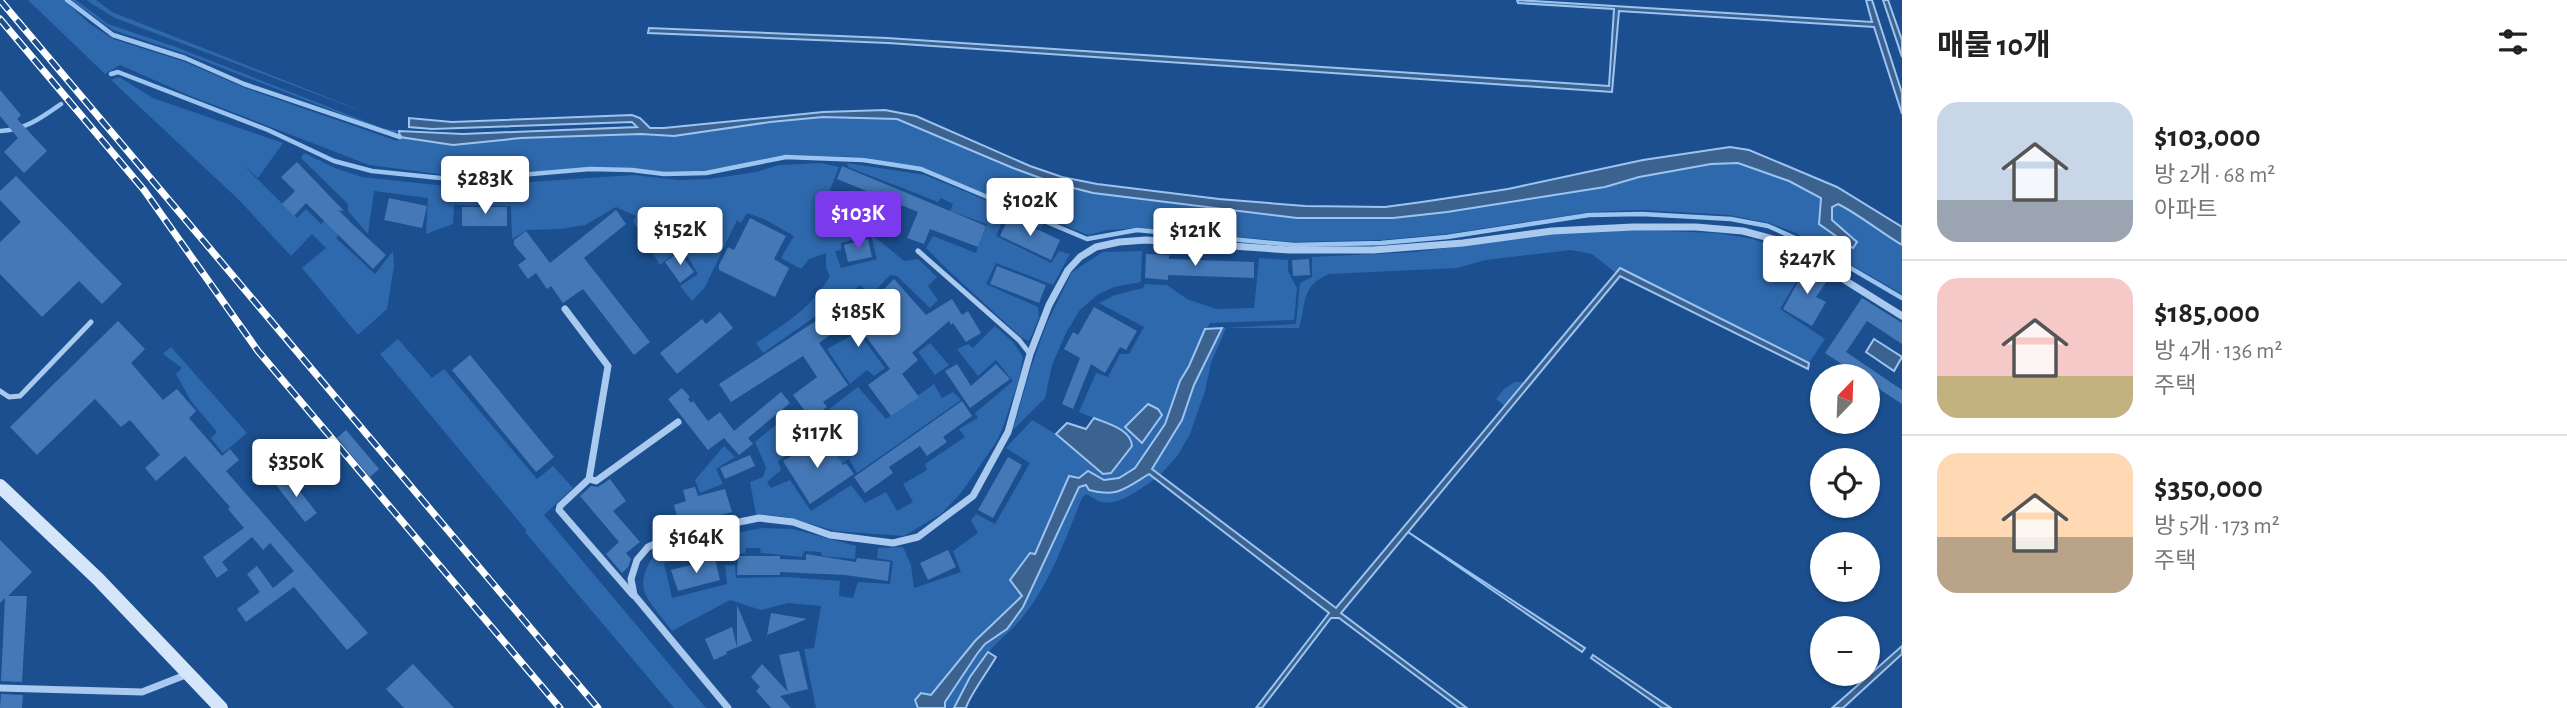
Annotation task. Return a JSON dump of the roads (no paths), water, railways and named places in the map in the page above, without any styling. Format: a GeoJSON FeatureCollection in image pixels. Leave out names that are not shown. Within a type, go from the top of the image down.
{"type":"FeatureCollection","features":[{"type":"Feature","properties":{"kind":"main road"},"geometry":{"type":"LineString","coordinates":[[0,486],[98,579],[221,708]]}},
{"type":"Feature","properties":{"kind":"street"},"geometry":{"type":"LineString","coordinates":[[634,595],[631,579],[637,560],[648,547],[675,535],[759,518],[793,522],[830,536],[893,543],[918,537],[973,496],[1008,432],[1030,354],[1049,305],[1068,270],[1080,257],[1096,247],[1146,240],[1289,250],[1373,250],[1463,243],[1552,231],[1633,226],[1696,227],[1731,230],[1784,242],[1902,316]]}},
{"type":"Feature","properties":{"kind":"street"},"geometry":{"type":"LineString","coordinates":[[565,309],[608,366],[589,479],[559,510],[728,708]]}},
{"type":"Feature","properties":{"kind":"street"},"geometry":{"type":"LineString","coordinates":[[589,479],[596,481],[678,422]]}},
{"type":"Feature","properties":{"kind":"street"},"geometry":{"type":"LineString","coordinates":[[0,688],[142,692],[189,674]]}},
{"type":"Feature","properties":{"kind":"lane"},"geometry":{"type":"LineString","coordinates":[[918,251],[1019,340],[1030,354]]}},
{"type":"Feature","properties":{"kind":"lane"},"geometry":{"type":"LineString","coordinates":[[0,391],[9,397],[20,396],[91,322]]}},
{"type":"Feature","properties":{"kind":"waterway"},"geometry":{"type":"LineString","coordinates":[[67,0],[113,35],[185,58],[244,84],[400,137]]}},
{"type":"Feature","properties":{"kind":"waterway"},"geometry":{"type":"LineString","coordinates":[[111,74],[118,72],[268,130],[334,161],[372,171],[460,180],[590,169],[664,174],[706,173],[786,157],[863,160],[921,169],[1087,239],[1137,230],[1294,245],[1381,243],[1447,237],[1589,215],[1642,214],[1731,219],[1768,226],[1813,246],[1902,298]]}},
{"type":"Feature","properties":{"kind":"waterway"},"geometry":{"type":"LineString","coordinates":[[0,131],[25,126],[61,104]]}},
{"type":"Feature","properties":{"kind":"railway"},"geometry":{"type":"LineString","coordinates":[[0,0],[598,708]]}},
{"type":"Feature","properties":{"kind":"railway"},"geometry":{"type":"LineString","coordinates":[[0,19],[144,190],[258,351],[560,708]]}}]}
